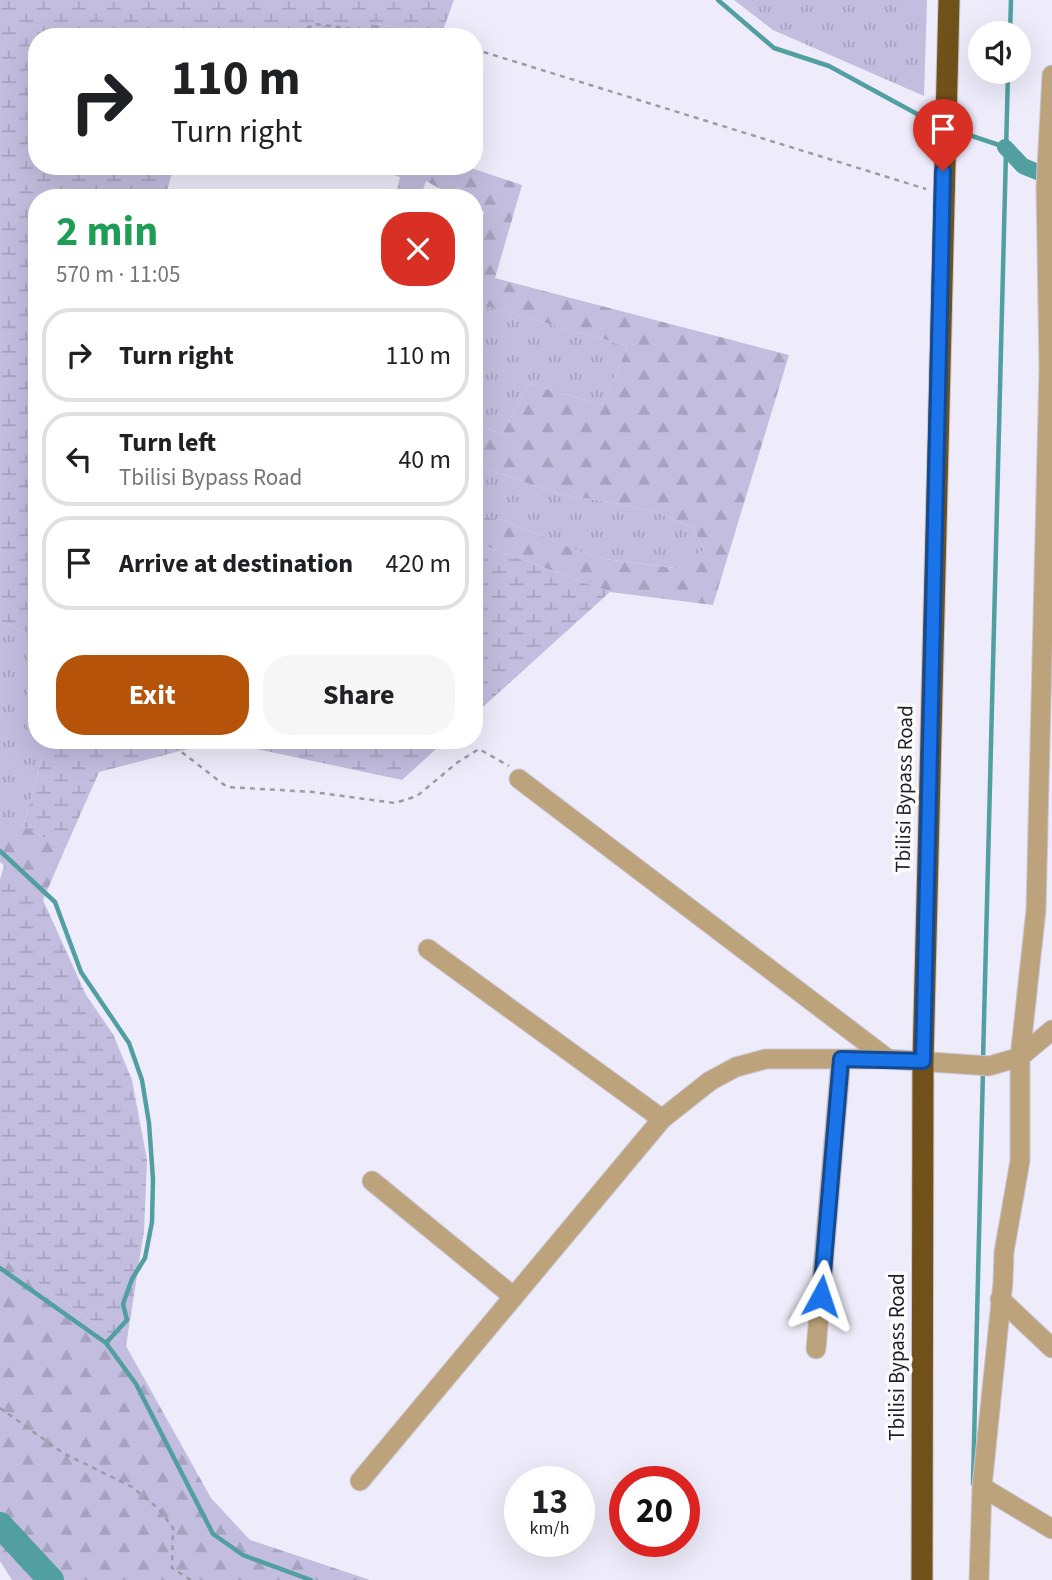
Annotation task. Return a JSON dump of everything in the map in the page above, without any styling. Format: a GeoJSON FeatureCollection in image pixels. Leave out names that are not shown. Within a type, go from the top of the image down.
{"type":"FeatureCollection","features":[{"type":"Feature","properties":{"kind":"highway","name":"Tbilisi Bypass Road"},"geometry":{"type":"LineString","coordinates":[[922,1580],[923,1061],[949,0]]}},
{"type":"Feature","properties":{"kind":"street"},"geometry":{"type":"LineString","coordinates":[[979,1580],[982,1487],[1004,1252],[1020,1161],[1020,1057],[1036,910],[1049,575],[1050,406],[1046,187],[1052,75]]}},
{"type":"Feature","properties":{"kind":"street"},"geometry":{"type":"LineString","coordinates":[[519,779],[888,1059]]}},
{"type":"Feature","properties":{"kind":"street"},"geometry":{"type":"LineString","coordinates":[[428,949],[663,1119]]}},
{"type":"Feature","properties":{"kind":"street"},"geometry":{"type":"LineString","coordinates":[[360,1481],[663,1119],[710,1081],[736,1067],[766,1059],[888,1059],[989,1066],[1020,1057],[1052,1030]]}},
{"type":"Feature","properties":{"kind":"street"},"geometry":{"type":"LineString","coordinates":[[816,1349],[841,1059]]}},
{"type":"Feature","properties":{"kind":"street"},"geometry":{"type":"LineString","coordinates":[[372,1181],[514,1297]]}},
{"type":"Feature","properties":{"kind":"street"},"geometry":{"type":"LineString","coordinates":[[1000,1299],[1052,1348]]}},
{"type":"Feature","properties":{"kind":"street"},"geometry":{"type":"LineString","coordinates":[[982,1487],[1052,1529]]}},
{"type":"Feature","properties":{"kind":"path"},"geometry":{"type":"LineString","coordinates":[[307,28],[315,24],[346,28]]}},
{"type":"Feature","properties":{"kind":"path"},"geometry":{"type":"LineString","coordinates":[[483,51],[943,194]]}},
{"type":"Feature","properties":{"kind":"path"},"geometry":{"type":"LineString","coordinates":[[178,749],[227,787],[313,792],[395,803],[417,796],[458,762],[479,749],[509,766],[519,779]]}},
{"type":"Feature","properties":{"kind":"path"},"geometry":{"type":"LineString","coordinates":[[0,1408],[63,1453],[132,1488],[159,1509],[173,1528],[172,1568],[191,1580]]}},
{"type":"Feature","properties":{"kind":"green space"},"geometry":{"type":"Polygon","coordinates":[[[0,0],[454,0],[444,28],[371,24],[370,28],[28,28],[28,175],[171,175],[168,189],[28,189],[28,633],[0,622],[0,0]]]}},
{"type":"Feature","properties":{"kind":"green space"},"geometry":{"type":"Polygon","coordinates":[[[734,0],[927,0],[924,96],[773,30],[734,0]]]}},
{"type":"Feature","properties":{"kind":"green space"},"geometry":{"type":"Polygon","coordinates":[[[371,24],[419,28],[370,28],[371,24]]]}},
{"type":"Feature","properties":{"kind":"green space"},"geometry":{"type":"Polygon","coordinates":[[[483,172],[522,185],[495,278],[789,355],[713,605],[610,592],[483,545],[483,517],[503,520],[596,558],[675,568],[704,550],[693,528],[657,512],[559,494],[483,468],[483,427],[502,434],[529,384],[602,405],[628,346],[483,306],[483,189],[441,189],[426,181],[423,189],[397,189],[400,177],[393,175],[483,175],[483,172]]]}},
{"type":"Feature","properties":{"kind":"green space"},"geometry":{"type":"Polygon","coordinates":[[[483,306],[628,346],[602,405],[529,384],[502,434],[483,427],[483,306]]]}},
{"type":"Feature","properties":{"kind":"green space"},"geometry":{"type":"Polygon","coordinates":[[[483,468],[559,494],[657,512],[693,528],[704,550],[676,568],[596,558],[503,520],[483,517],[483,468]]]}},
{"type":"Feature","properties":{"kind":"green space"},"geometry":{"type":"Polygon","coordinates":[[[483,545],[610,592],[483,707],[483,545]]]}},
{"type":"Feature","properties":{"kind":"green space"},"geometry":{"type":"Polygon","coordinates":[[[0,622],[28,633],[28,749],[44,749],[23,826],[0,813],[0,622]]]}},
{"type":"Feature","properties":{"kind":"green space"},"geometry":{"type":"Polygon","coordinates":[[[44,749],[188,749],[99,772],[65,849],[23,826],[44,749]]]}},
{"type":"Feature","properties":{"kind":"green space"},"geometry":{"type":"Polygon","coordinates":[[[257,749],[436,749],[402,780],[257,749]]]}},
{"type":"Feature","properties":{"kind":"green space"},"geometry":{"type":"Polygon","coordinates":[[[0,813],[65,849],[43,900],[0,862],[0,813]]]}},
{"type":"Feature","properties":{"kind":"green space"},"geometry":{"type":"Polygon","coordinates":[[[4,865],[43,900],[86,995],[113,1034],[132,1080],[147,1160],[144,1231],[126,1346],[0,1255],[0,880],[4,865]]]}},
{"type":"Feature","properties":{"kind":"green space"},"geometry":{"type":"Polygon","coordinates":[[[0,1255],[126,1346],[211,1498],[250,1540],[370,1580],[12,1580],[0,1561],[0,1255]]]}},
{"type":"Feature","properties":{"kind":"waterway"},"geometry":{"type":"LineString","coordinates":[[718,0],[774,48],[829,66],[928,120]]}},
{"type":"Feature","properties":{"kind":"waterway"},"geometry":{"type":"LineString","coordinates":[[1010,21],[1011,0]]}},
{"type":"Feature","properties":{"kind":"waterway"},"geometry":{"type":"LineString","coordinates":[[983,1061],[1008,84]]}},
{"type":"Feature","properties":{"kind":"waterway"},"geometry":{"type":"LineString","coordinates":[[969,135],[1005,147]]}},
{"type":"Feature","properties":{"kind":"waterway"},"geometry":{"type":"LineString","coordinates":[[1005,147],[1023,166],[1052,178]]}},
{"type":"Feature","properties":{"kind":"waterway"},"geometry":{"type":"LineString","coordinates":[[0,851],[55,902],[81,972],[129,1043],[142,1080],[149,1123],[153,1179],[152,1222],[145,1258],[132,1279],[123,1304],[127,1320],[106,1343]]}},
{"type":"Feature","properties":{"kind":"waterway"},"geometry":{"type":"LineString","coordinates":[[973,1484],[983,1070]]}},
{"type":"Feature","properties":{"kind":"waterway"},"geometry":{"type":"LineString","coordinates":[[0,1268],[106,1343],[136,1384],[213,1534],[243,1555],[311,1580]]}},
{"type":"Feature","properties":{"kind":"waterway"},"geometry":{"type":"LineString","coordinates":[[0,1525],[51,1580]]}},
{"type":"Feature","properties":{"kind":"route"},"geometry":{"type":"LineString","coordinates":[[821,1296],[841,1059],[923,1061],[943,171]]}}]}
